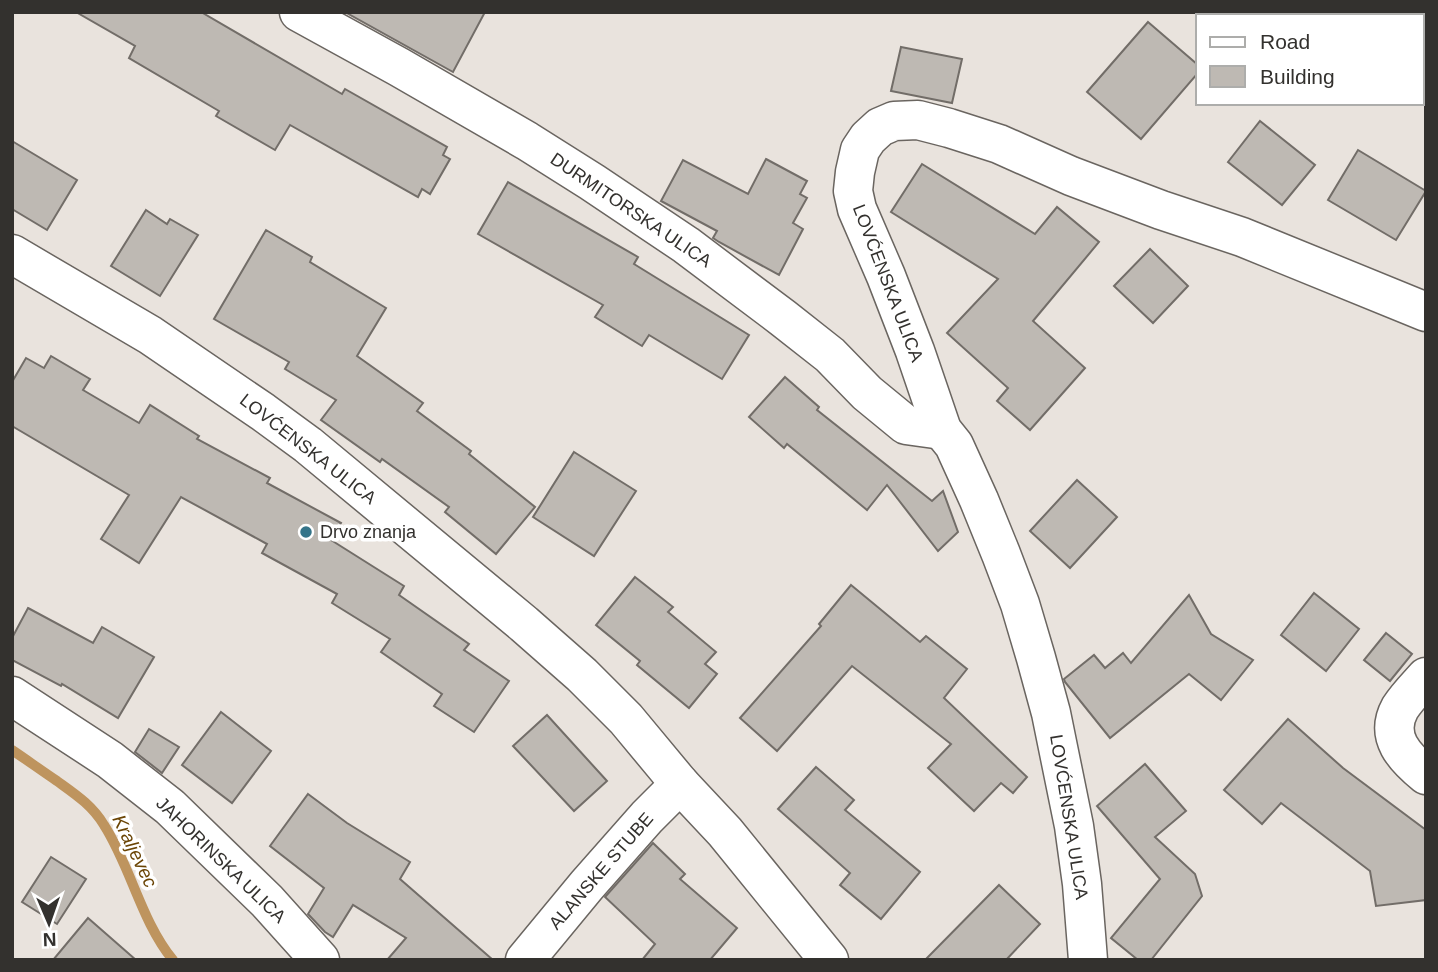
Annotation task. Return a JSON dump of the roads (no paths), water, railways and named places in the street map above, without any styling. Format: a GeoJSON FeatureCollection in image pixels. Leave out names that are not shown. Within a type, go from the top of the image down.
{"type":"FeatureCollection","features":[{"type":"Feature","properties":{"kind":"street","name":"DURMITORSKA ULICA"},"geometry":{"type":"LineString","coordinates":[[299,12],[467,105],[592,182],[686,245],[783,318],[830,355],[867,393],[906,425],[942,430]]}},
{"type":"Feature","properties":{"kind":"street","name":"LOVĆENSKA ULICA"},"geometry":{"type":"LineString","coordinates":[[1088,960],[1074,826],[1037,658],[1020,604],[979,500],[954,445],[942,430],[915,351],[857,209],[853,191],[860,150],[880,127],[894,121],[918,120],[999,144],[1071,176],[1242,237],[1426,312]]}},
{"type":"Feature","properties":{"kind":"street","name":"LOVĆENSKA ULICA"},"geometry":{"type":"LineString","coordinates":[[12,254],[150,335],[253,405],[308,445],[524,624],[582,675],[626,719],[725,832],[829,960]]}},
{"type":"Feature","properties":{"kind":"street"},"geometry":{"type":"LineString","coordinates":[[1426,677],[1399,709],[1394,729],[1403,755],[1426,775]]}},
{"type":"Feature","properties":{"kind":"street","name":"JAHORINSKA ULICA"},"geometry":{"type":"LineString","coordinates":[[12,696],[110,760],[170,807],[258,892],[320,960]]}},
{"type":"Feature","properties":{"kind":"street","name":"ALANSKE STUBE"},"geometry":{"type":"LineString","coordinates":[[525,960],[647,817],[680,783]]}},
{"type":"Feature","properties":{"kind":"waterway","name":"Kraljevec"},"geometry":{"type":"LineString","coordinates":[[12,750],[77,795],[99,818],[122,858],[144,911],[173,960]]}},
{"type":"Feature","properties":{"kind":"place","name":"Drvo znanja"},"geometry":{"type":"Point","coordinates":[306,532]}}]}
